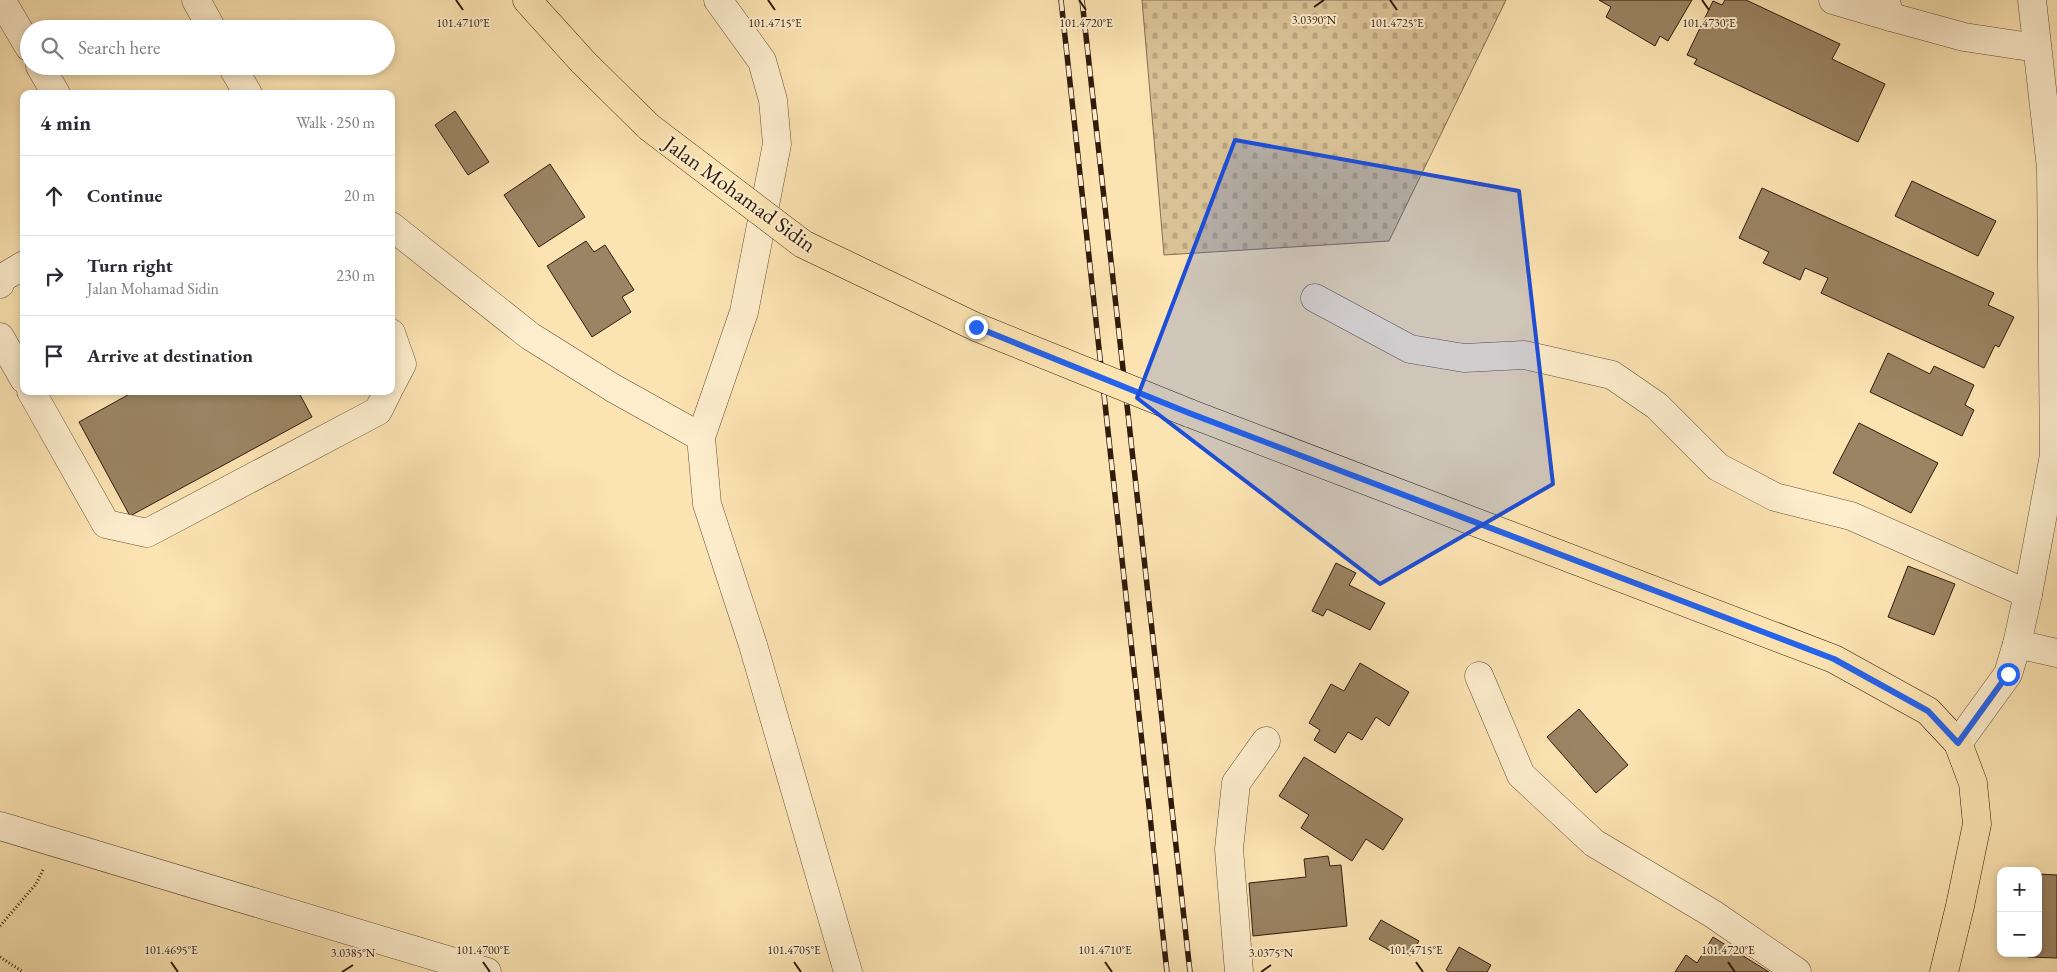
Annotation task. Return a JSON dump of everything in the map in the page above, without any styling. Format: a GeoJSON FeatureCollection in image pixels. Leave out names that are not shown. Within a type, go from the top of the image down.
{"type":"FeatureCollection","features":[{"type":"Feature","properties":{"kind":"main road","name":"Jalan Mohamad Sidin"},"geometry":{"type":"LineString","coordinates":[[527,0],[583,62],[649,127],[803,244],[976,327],[1189,413],[1834,659],[1928,711],[1958,743],[1973,782],[1977,824],[1944,972]]}},
{"type":"Feature","properties":{"kind":"street"},"geometry":{"type":"LineString","coordinates":[[196,0],[207,20]]}},
{"type":"Feature","properties":{"kind":"street"},"geometry":{"type":"LineString","coordinates":[[718,0],[762,60],[773,100],[777,144],[744,312],[701,437],[707,504],[754,645],[848,972]]}},
{"type":"Feature","properties":{"kind":"street"},"geometry":{"type":"LineString","coordinates":[[1832,0],[1888,8],[1964,37],[2037,48]]}},
{"type":"Feature","properties":{"kind":"street"},"geometry":{"type":"LineString","coordinates":[[1958,743],[2008,674],[2028,594],[2054,455],[2051,168],[2032,0]]}},
{"type":"Feature","properties":{"kind":"street"},"geometry":{"type":"LineString","coordinates":[[6,8],[20,32]]}},
{"type":"Feature","properties":{"kind":"street"},"geometry":{"type":"LineString","coordinates":[[45,75],[54,90]]}},
{"type":"Feature","properties":{"kind":"street"},"geometry":{"type":"LineString","coordinates":[[237,75],[246,90]]}},
{"type":"Feature","properties":{"kind":"street"},"geometry":{"type":"LineString","coordinates":[[395,229],[530,336],[613,388],[701,437]]}},
{"type":"Feature","properties":{"kind":"street"},"geometry":{"type":"LineString","coordinates":[[1315,298],[1410,348],[1464,358],[1524,355],[1612,375],[1657,406],[1718,467],[1775,497],[1851,516],[2028,594]]}},
{"type":"Feature","properties":{"kind":"street"},"geometry":{"type":"LineString","coordinates":[[0,338],[20,372]]}},
{"type":"Feature","properties":{"kind":"street"},"geometry":{"type":"LineString","coordinates":[[395,344],[402,364],[395,377]]}},
{"type":"Feature","properties":{"kind":"street"},"geometry":{"type":"LineString","coordinates":[[33,395],[106,524],[147,534],[378,411],[386,395]]}},
{"type":"Feature","properties":{"kind":"street"},"geometry":{"type":"LineString","coordinates":[[2017,644],[2057,653]]}},
{"type":"Feature","properties":{"kind":"street"},"geometry":{"type":"LineString","coordinates":[[1479,676],[1521,775],[1587,837],[1713,914],[1797,972]]}},
{"type":"Feature","properties":{"kind":"street"},"geometry":{"type":"LineString","coordinates":[[1239,972],[1229,849],[1236,783],[1266,741]]}},
{"type":"Feature","properties":{"kind":"street"},"geometry":{"type":"LineString","coordinates":[[0,826],[487,972]]}},
{"type":"Feature","properties":{"kind":"path"},"geometry":{"type":"LineString","coordinates":[[0,926],[36,884],[55,844]]}},
{"type":"Feature","properties":{"kind":"path"},"geometry":{"type":"LineString","coordinates":[[0,957],[23,972]]}},
{"type":"Feature","properties":{"kind":"highlighted area"},"geometry":{"type":"Polygon","coordinates":[[[1235,140],[1519,191],[1553,484],[1380,584],[1137,398],[1235,140]]]}},
{"type":"Feature","properties":{"kind":"green space"},"geometry":{"type":"Polygon","coordinates":[[[1142,0],[1506,0],[1389,241],[1164,255],[1142,0]]]}},
{"type":"Feature","properties":{"kind":"building"},"geometry":{"type":"Polygon","coordinates":[[[1599,0],[1692,0],[1668,41],[1660,36],[1655,46],[1606,17],[1611,7],[1599,0]]]}},
{"type":"Feature","properties":{"kind":"building"},"geometry":{"type":"Polygon","coordinates":[[[1725,0],[1746,0],[1840,44],[1832,59],[1885,84],[1858,142],[1694,64],[1697,59],[1687,55],[1713,1],[1722,5],[1725,0]]]}},
{"type":"Feature","properties":{"kind":"building"},"geometry":{"type":"Polygon","coordinates":[[[455,111],[489,162],[468,175],[435,125],[455,111]]]}},
{"type":"Feature","properties":{"kind":"building"},"geometry":{"type":"Polygon","coordinates":[[[550,164],[585,217],[539,247],[504,195],[550,164]]]}},
{"type":"Feature","properties":{"kind":"building"},"geometry":{"type":"Polygon","coordinates":[[[1912,181],[1996,221],[1978,256],[1895,216],[1912,181]]]}},
{"type":"Feature","properties":{"kind":"building"},"geometry":{"type":"Polygon","coordinates":[[[1762,188],[1994,293],[1988,305],[2014,317],[1999,347],[1995,345],[1984,368],[1821,293],[1828,278],[1805,268],[1800,280],[1763,263],[1769,252],[1739,238],[1762,188]]]}},
{"type":"Feature","properties":{"kind":"building"},"geometry":{"type":"Polygon","coordinates":[[[586,241],[594,252],[605,245],[634,290],[622,297],[631,312],[592,337],[547,266],[586,241]]]}},
{"type":"Feature","properties":{"kind":"building"},"geometry":{"type":"Polygon","coordinates":[[[1888,353],[1930,374],[1934,366],[1974,385],[1965,405],[1974,410],[1962,436],[1870,392],[1888,353]]]}},
{"type":"Feature","properties":{"kind":"building"},"geometry":{"type":"Polygon","coordinates":[[[128,395],[300,395],[312,417],[130,516],[79,422],[128,395]]]}},
{"type":"Feature","properties":{"kind":"building"},"geometry":{"type":"Polygon","coordinates":[[[1859,423],[1938,463],[1911,513],[1833,473],[1859,423]]]}},
{"type":"Feature","properties":{"kind":"building"},"geometry":{"type":"Polygon","coordinates":[[[1336,563],[1356,573],[1349,585],[1385,603],[1370,630],[1327,609],[1323,616],[1312,611],[1336,563]]]}},
{"type":"Feature","properties":{"kind":"building"},"geometry":{"type":"Polygon","coordinates":[[[1908,566],[1955,584],[1934,635],[1888,617],[1908,566]]]}},
{"type":"Feature","properties":{"kind":"building"},"geometry":{"type":"Polygon","coordinates":[[[1360,663],[1409,692],[1389,726],[1376,717],[1362,740],[1348,732],[1335,753],[1314,740],[1320,730],[1309,723],[1331,684],[1344,691],[1360,663]]]}},
{"type":"Feature","properties":{"kind":"building"},"geometry":{"type":"Polygon","coordinates":[[[1579,709],[1628,765],[1596,793],[1547,737],[1579,709]]]}},
{"type":"Feature","properties":{"kind":"building"},"geometry":{"type":"Polygon","coordinates":[[[1304,757],[1403,819],[1383,850],[1366,839],[1352,861],[1301,828],[1309,815],[1279,796],[1304,757]]]}},
{"type":"Feature","properties":{"kind":"building"},"geometry":{"type":"Polygon","coordinates":[[[1328,856],[1330,866],[1341,865],[1347,926],[1253,936],[1249,883],[1306,877],[1304,859],[1328,856]]]}},
{"type":"Feature","properties":{"kind":"building"},"geometry":{"type":"Polygon","coordinates":[[[2042,874],[2057,875],[2057,958],[2028,957],[2042,957],[2042,874]]]}},
{"type":"Feature","properties":{"kind":"building"},"geometry":{"type":"Polygon","coordinates":[[[1381,920],[1419,941],[1410,956],[1399,950],[1396,954],[1369,939],[1381,920]]]}},
{"type":"Feature","properties":{"kind":"building"},"geometry":{"type":"Polygon","coordinates":[[[1713,937],[1769,972],[1675,972],[1686,955],[1697,963],[1713,937]]]}},
{"type":"Feature","properties":{"kind":"building"},"geometry":{"type":"Polygon","coordinates":[[[1459,947],[1491,965],[1487,972],[1449,972],[1446,970],[1459,947]]]}},
{"type":"Feature","properties":{"kind":"railway"},"geometry":{"type":"LineString","coordinates":[[1061,0],[1167,972]]}},
{"type":"Feature","properties":{"kind":"railway"},"geometry":{"type":"LineString","coordinates":[[1082,0],[1190,972]]}},
{"type":"Feature","properties":{"kind":"route"},"geometry":{"type":"LineString","coordinates":[[976,327],[1189,413],[1834,659],[1928,711],[1958,743],[2008,674]]}}]}
